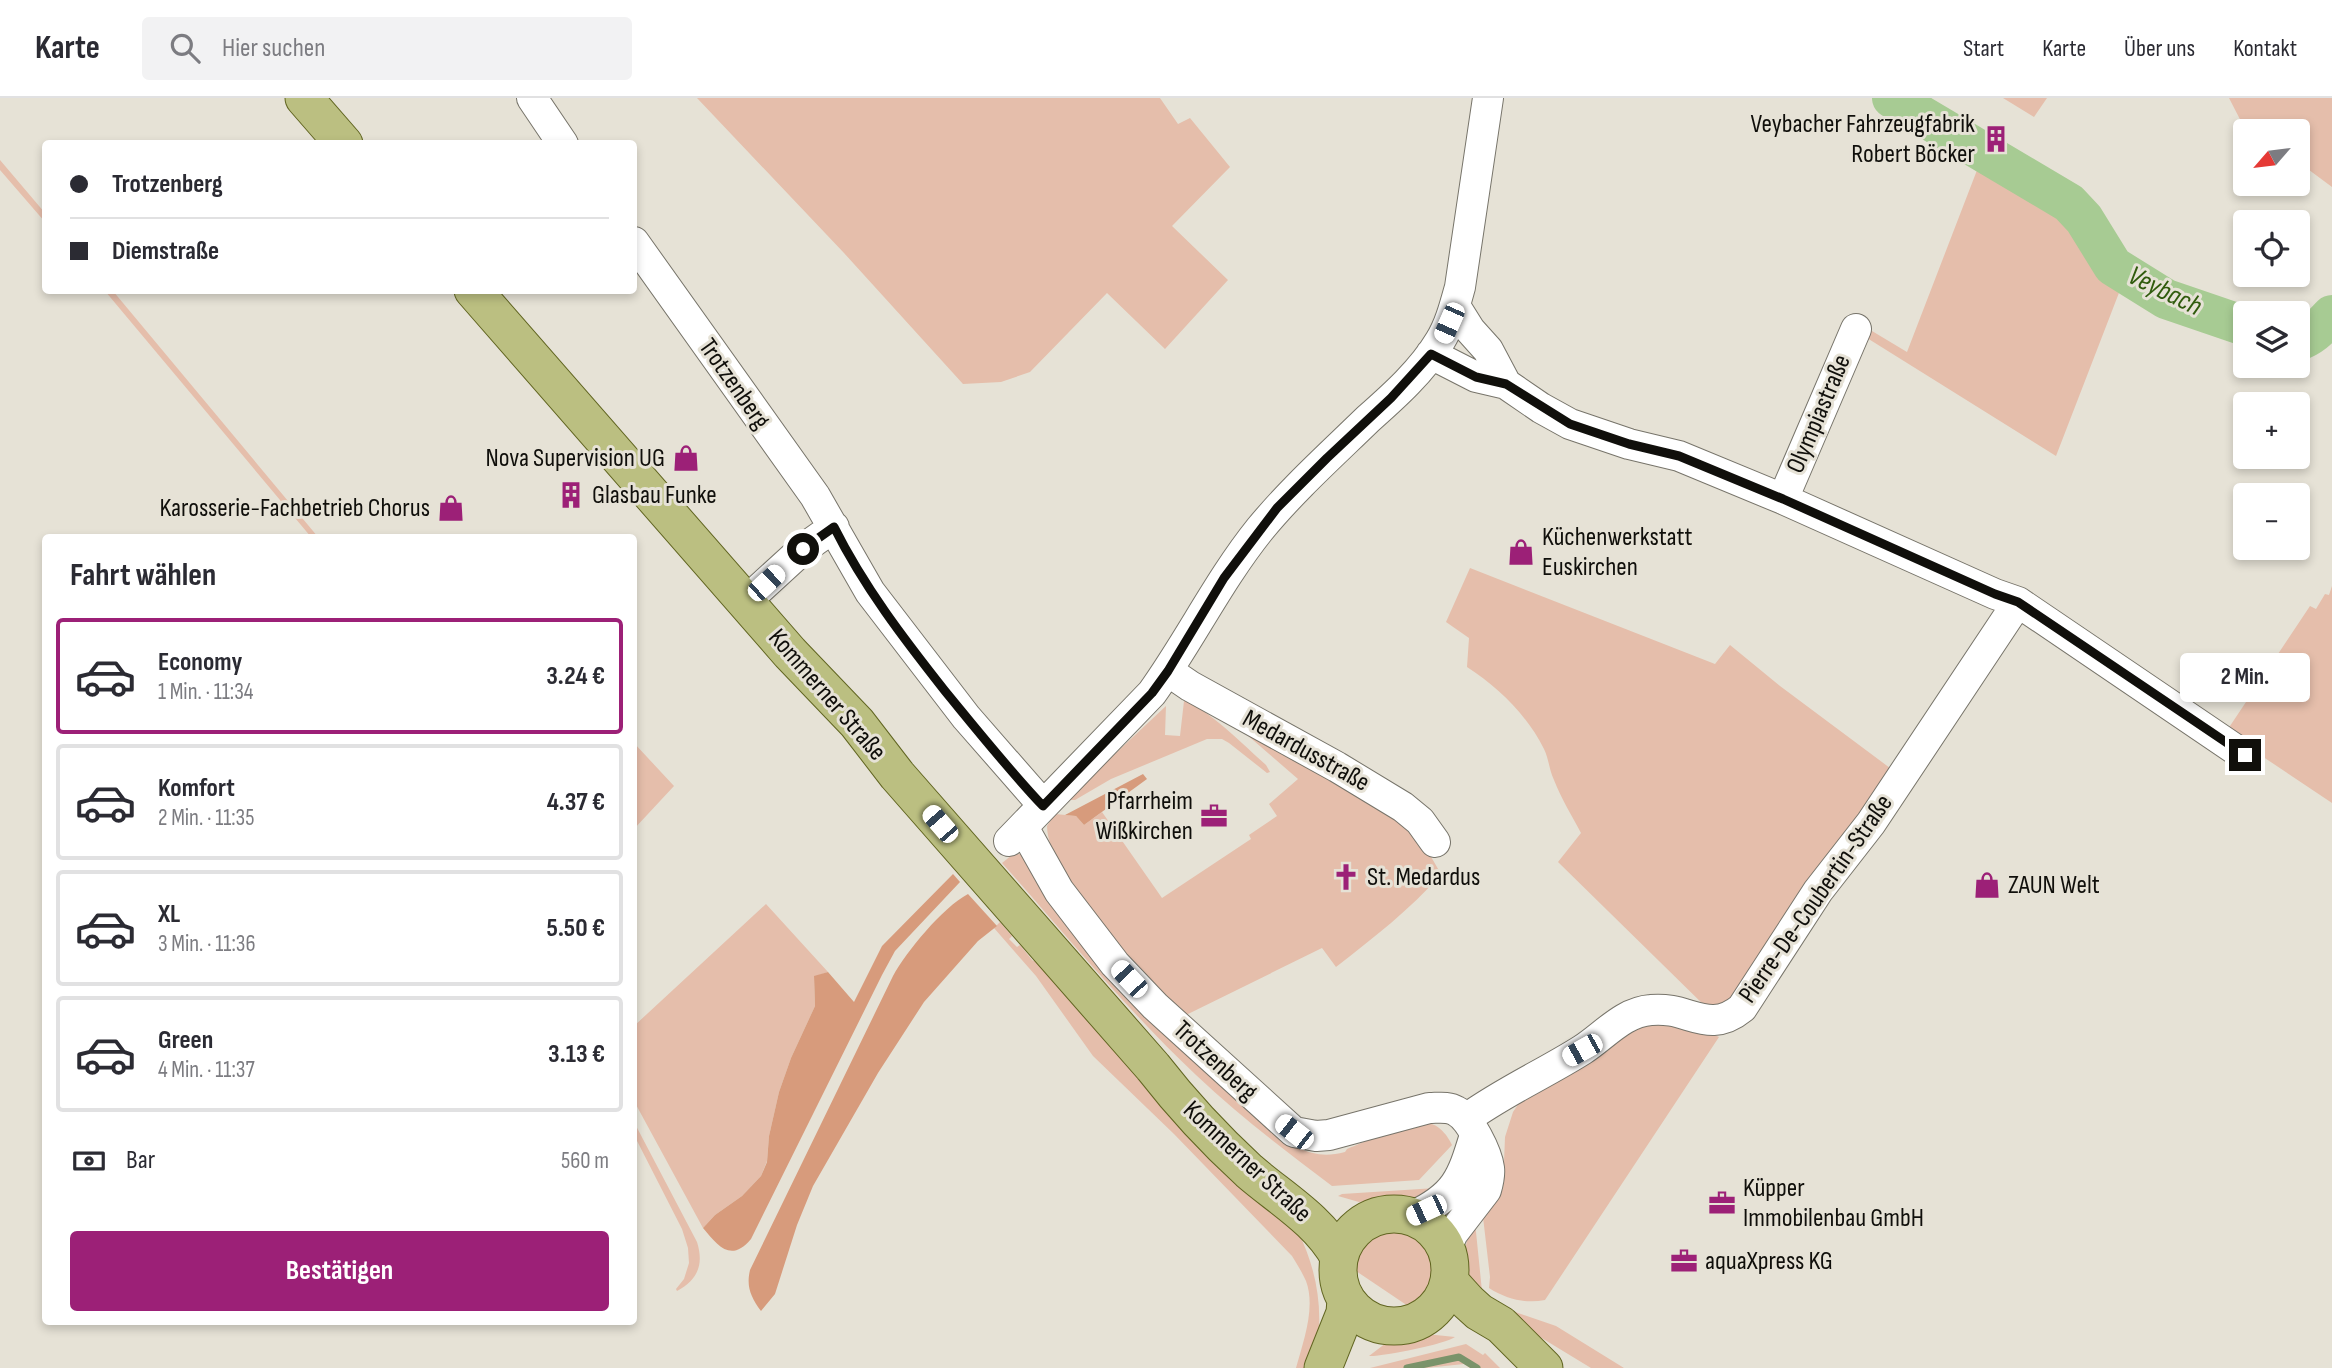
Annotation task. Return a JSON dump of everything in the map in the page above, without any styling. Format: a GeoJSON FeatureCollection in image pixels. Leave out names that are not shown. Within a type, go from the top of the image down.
{"type":"FeatureCollection","features":[{"type":"Feature","properties":{"kind":"main road"},"geometry":{"type":"LineString","coordinates":[[304,98],[341,140]]}},
{"type":"Feature","properties":{"kind":"main road","name":"Kommerner Straße"},"geometry":{"type":"LineString","coordinates":[[476,294],[790,653],[857,723],[897,775],[1153,1067],[1197,1121],[1250,1171],[1315,1224],[1339,1257]]}},
{"type":"Feature","properties":{"kind":"main road","name":"Kommerner Straße"},"geometry":{"type":"LineString","coordinates":[[1153,1067],[1200,1100],[1272,1163],[1313,1194],[1349,1218],[1364,1222]]}},
{"type":"Feature","properties":{"kind":"main road"},"geometry":{"type":"LineString","coordinates":[[1448,1264],[1443,1297],[1427,1316],[1407,1325],[1384,1325],[1359,1314],[1346,1299],[1338,1279],[1339,1257],[1348,1237],[1364,1222],[1387,1213],[1413,1216],[1433,1229],[1468,1302],[1501,1325],[1542,1368]]}},
{"type":"Feature","properties":{"kind":"main road"},"geometry":{"type":"LineString","coordinates":[[1323,1368],[1345,1313],[1346,1299]]}},
{"type":"Feature","properties":{"kind":"main road"},"geometry":{"type":"LineString","coordinates":[[1427,1316],[1451,1322],[1486,1344],[1542,1368]]}},
{"type":"Feature","properties":{"kind":"main road"},"geometry":{"type":"LineString","coordinates":[[1347,1368],[1362,1345],[1384,1325]]}},
{"type":"Feature","properties":{"kind":"street"},"geometry":{"type":"LineString","coordinates":[[532,98],[560,140]]}},
{"type":"Feature","properties":{"kind":"street"},"geometry":{"type":"LineString","coordinates":[[1043,806],[1152,693],[1224,578],[1277,508],[1391,398],[1441,340],[1460,287],[1488,98]]}},
{"type":"Feature","properties":{"kind":"street","name":"Trotzenberg"},"geometry":{"type":"LineString","coordinates":[[637,246],[815,496],[870,592],[966,717],[1043,806],[1016,834],[1115,964],[1155,1006],[1294,1132],[1316,1136],[1329,1135],[1429,1108],[1445,1107],[1457,1111],[1470,1127]]}},
{"type":"Feature","properties":{"kind":"street"},"geometry":{"type":"LineString","coordinates":[[1455,306],[1470,330],[1488,350],[1506,384]]}},
{"type":"Feature","properties":{"kind":"street","name":"Olympiastraße"},"geometry":{"type":"LineString","coordinates":[[1783,499],[1856,328]]}},
{"type":"Feature","properties":{"kind":"street"},"geometry":{"type":"LineString","coordinates":[[1431,354],[1476,377],[1506,384],[1570,424],[1629,444],[1679,456],[2018,602],[2245,755]]}},
{"type":"Feature","properties":{"kind":"street"},"geometry":{"type":"LineString","coordinates":[[745,602],[803,549],[834,527]]}},
{"type":"Feature","properties":{"kind":"street","name":"Pierre-De-Coubertin-Straße"},"geometry":{"type":"LineString","coordinates":[[1470,1127],[1495,1098],[1582,1050],[1631,1014],[1650,1010],[1677,1011],[1710,1021],[1732,1016],[1742,1008],[1818,891],[1871,823],[2018,602]]}},
{"type":"Feature","properties":{"kind":"street","name":"Medardusstraße"},"geometry":{"type":"LineString","coordinates":[[1168,671],[1403,807],[1420,821],[1435,842]]}},
{"type":"Feature","properties":{"kind":"street"},"geometry":{"type":"LineString","coordinates":[[1413,1216],[1449,1193],[1464,1172],[1470,1127]]}},
{"type":"Feature","properties":{"kind":"street"},"geometry":{"type":"LineString","coordinates":[[1448,1264],[1453,1233],[1486,1190],[1488,1183],[1489,1167],[1470,1127]]}},
{"type":"Feature","properties":{"kind":"shaded area"},"geometry":{"type":"Polygon","coordinates":[[[697,98],[1160,98],[1178,124],[1190,118],[1230,167],[1172,226],[1228,280],[1165,349],[1107,293],[1030,372],[1001,382],[963,384],[697,98]]]}},
{"type":"Feature","properties":{"kind":"shaded area"},"geometry":{"type":"Polygon","coordinates":[[[1872,98],[1902,98],[2076,201],[2083,201],[2127,257],[2185,293],[2233,308],[2233,335],[2174,313],[2122,285],[2056,456],[1859,333],[1862,325],[1907,352],[1979,165],[1872,98]]]}},
{"type":"Feature","properties":{"kind":"shaded area"},"geometry":{"type":"Polygon","coordinates":[[[2003,98],[2047,98],[2034,117],[2003,98]]]}},
{"type":"Feature","properties":{"kind":"shaded area"},"geometry":{"type":"Polygon","coordinates":[[[2229,98],[2332,98],[2332,187],[2310,171],[2310,119],[2240,119],[2229,98]]]}},
{"type":"Feature","properties":{"kind":"shaded area"},"geometry":{"type":"Polygon","coordinates":[[[0,160],[42,209],[42,219],[0,170],[0,160]]]}},
{"type":"Feature","properties":{"kind":"shaded area"},"geometry":{"type":"Polygon","coordinates":[[[108,294],[116,294],[316,534],[308,534],[108,294]]]}},
{"type":"Feature","properties":{"kind":"shaded area"},"geometry":{"type":"Polygon","coordinates":[[[2332,299],[2332,341],[2310,350],[2310,322],[2332,299]]]}},
{"type":"Feature","properties":{"kind":"shaded area"},"geometry":{"type":"Polygon","coordinates":[[[1470,568],[1715,664],[1730,645],[1894,771],[1735,999],[1710,1011],[1558,862],[1581,833],[1552,776],[1544,749],[1511,703],[1490,683],[1467,667],[1469,638],[1446,622],[1470,568]]]}},
{"type":"Feature","properties":{"kind":"shaded area"},"geometry":{"type":"Polygon","coordinates":[[[2332,586],[2332,803],[2226,732],[2310,606],[2316,609],[2325,594],[2329,595],[2332,586]]]}},
{"type":"Feature","properties":{"kind":"shaded area"},"geometry":{"type":"Polygon","coordinates":[[[1184,701],[1203,711],[1226,729],[1266,765],[1270,772],[1267,773],[1222,739],[1207,739],[1111,779],[1075,800],[1068,800],[1166,706],[1165,735],[1180,736],[1184,701]]]}},
{"type":"Feature","properties":{"kind":"shaded area"},"geometry":{"type":"Polygon","coordinates":[[[1224,715],[1316,763],[1419,836],[1441,874],[1404,912],[1336,967],[1322,948],[1186,1015],[1125,953],[1081,900],[1064,874],[1052,848],[1047,826],[1055,814],[1076,816],[1084,825],[1102,812],[1162,898],[1251,839],[1249,835],[1277,816],[1269,804],[1298,779],[1224,715]]]}},
{"type":"Feature","properties":{"kind":"shaded area"},"geometry":{"type":"Polygon","coordinates":[[[637,746],[674,786],[637,826],[637,746]]]}},
{"type":"Feature","properties":{"kind":"shaded area"},"geometry":{"type":"Polygon","coordinates":[[[1143,774],[1147,779],[1084,825],[1076,816],[1065,815],[1143,774]]]}},
{"type":"Feature","properties":{"kind":"shaded area"},"geometry":{"type":"Polygon","coordinates":[[[1021,854],[1296,1147],[1320,1154],[1338,1154],[1376,1137],[1427,1123],[1439,1128],[1452,1145],[1419,1180],[1332,1186],[1229,1105],[1145,1024],[1002,863],[1012,855],[1021,854]]]}},
{"type":"Feature","properties":{"kind":"shaded area"},"geometry":{"type":"Polygon","coordinates":[[[953,874],[960,882],[895,951],[751,1239],[737,1250],[731,1251],[720,1246],[703,1228],[715,1215],[742,1196],[761,1176],[767,1162],[769,1136],[779,1092],[815,1006],[814,976],[828,972],[854,1002],[882,946],[953,874]]]}},
{"type":"Feature","properties":{"kind":"shaded area"},"geometry":{"type":"Polygon","coordinates":[[[968,894],[997,926],[978,941],[924,1002],[878,1073],[813,1186],[797,1225],[775,1294],[761,1311],[750,1292],[750,1270],[893,976],[926,931],[947,909],[968,894]]]}},
{"type":"Feature","properties":{"kind":"shaded area"},"geometry":{"type":"Polygon","coordinates":[[[766,904],[828,972],[814,977],[815,1006],[779,1092],[769,1136],[767,1161],[761,1176],[742,1196],[715,1215],[703,1228],[637,1107],[637,1023],[766,904]]]}},
{"type":"Feature","properties":{"kind":"shaded area"},"geometry":{"type":"Polygon","coordinates":[[[1000,922],[1012,936],[1009,939],[1017,947],[1020,945],[1033,961],[1036,959],[1298,1232],[1311,1264],[1318,1298],[1319,1334],[1312,1368],[1296,1368],[1310,1302],[1306,1281],[1292,1256],[1174,1134],[1093,1056],[1036,976],[994,928],[1000,922]]]}},
{"type":"Feature","properties":{"kind":"shaded area"},"geometry":{"type":"Polygon","coordinates":[[[1644,1020],[1708,1032],[1719,1037],[1545,1300],[1523,1301],[1496,1292],[1489,1288],[1483,1217],[1503,1189],[1505,1137],[1513,1112],[1530,1092],[1644,1020]]]}},
{"type":"Feature","properties":{"kind":"shaded area"},"geometry":{"type":"Polygon","coordinates":[[[637,1128],[699,1250],[697,1271],[690,1282],[677,1291],[689,1263],[682,1229],[637,1141],[637,1128]]]}},
{"type":"Feature","properties":{"kind":"shaded area"},"geometry":{"type":"Polygon","coordinates":[[[1436,1188],[1412,1199],[1388,1198],[1359,1202],[1338,1196],[1342,1194],[1436,1188]]]}},
{"type":"Feature","properties":{"kind":"shaded area"},"geometry":{"type":"Polygon","coordinates":[[[1475,1227],[1482,1291],[1467,1275],[1465,1267],[1467,1242],[1475,1227]]]}},
{"type":"Feature","properties":{"kind":"shaded area"},"geometry":{"type":"Polygon","coordinates":[[[1390,1231],[1406,1233],[1418,1239],[1427,1249],[1432,1261],[1433,1274],[1429,1287],[1421,1298],[1408,1306],[1356,1271],[1359,1256],[1366,1244],[1376,1236],[1390,1231]]]}},
{"type":"Feature","properties":{"kind":"shaded area"},"geometry":{"type":"Polygon","coordinates":[[[1495,1305],[1556,1326],[1624,1368],[1591,1368],[1491,1307],[1495,1305]]]}},
{"type":"Feature","properties":{"kind":"shaded area"},"geometry":{"type":"Polygon","coordinates":[[[1426,1334],[1455,1337],[1413,1350],[1369,1356],[1386,1343],[1426,1334]]]}},
{"type":"Feature","properties":{"kind":"shaded area"},"geometry":{"type":"Polygon","coordinates":[[[1466,1344],[1483,1355],[1485,1353],[1500,1368],[1470,1368],[1464,1364],[1426,1368],[1370,1368],[1466,1344]]]}},
{"type":"Feature","properties":{"kind":"waterway","name":"Veybach"},"geometry":{"type":"LineString","coordinates":[[1892,98],[2069,203],[2084,219],[2113,266],[2166,299],[2233,322]]}},
{"type":"Feature","properties":{"kind":"waterway","name":"Veybach"},"geometry":{"type":"LineString","coordinates":[[2310,334],[2332,315]]}},
{"type":"Feature","properties":{"kind":"waterway"},"geometry":{"type":"LineString","coordinates":[[1407,1368],[1459,1357],[1477,1368]]}},
{"type":"Feature","properties":{"kind":"place","name":"Veybacher Fahrzeugfabrik Robert Böcker"},"geometry":{"type":"Point","coordinates":[1996,139]}},
{"type":"Feature","properties":{"kind":"place","name":"Nova Supervision UG"},"geometry":{"type":"Point","coordinates":[686,458]}},
{"type":"Feature","properties":{"kind":"place","name":"Glasbau Funke"},"geometry":{"type":"Point","coordinates":[571,495]}},
{"type":"Feature","properties":{"kind":"place","name":"Karosserie-Fachbetrieb Chorus"},"geometry":{"type":"Point","coordinates":[451,508]}},
{"type":"Feature","properties":{"kind":"place","name":"Küchenwerkstatt Euskirchen"},"geometry":{"type":"Point","coordinates":[1521,552]}},
{"type":"Feature","properties":{"kind":"place","name":"Pfarrheim Wißkirchen"},"geometry":{"type":"Point","coordinates":[1214,816]}},
{"type":"Feature","properties":{"kind":"place","name":"St. Medardus"},"geometry":{"type":"Point","coordinates":[1346,877]}},
{"type":"Feature","properties":{"kind":"place","name":"ZAUN Welt"},"geometry":{"type":"Point","coordinates":[1987,885]}},
{"type":"Feature","properties":{"kind":"place","name":"Küpper Immobilenbau GmbH"},"geometry":{"type":"Point","coordinates":[1722,1203]}},
{"type":"Feature","properties":{"kind":"place","name":"aquaXpress KG"},"geometry":{"type":"Point","coordinates":[1684,1261]}},
{"type":"Feature","properties":{"kind":"route"},"geometry":{"type":"LineString","coordinates":[[803,549],[834,527],[852,564],[907,643],[966,717],[1043,806],[1152,693],[1224,578],[1277,508],[1391,398],[1431,354],[1476,377],[1506,384],[1570,424],[1629,444],[1679,456],[2018,602],[2245,755]]}}]}
